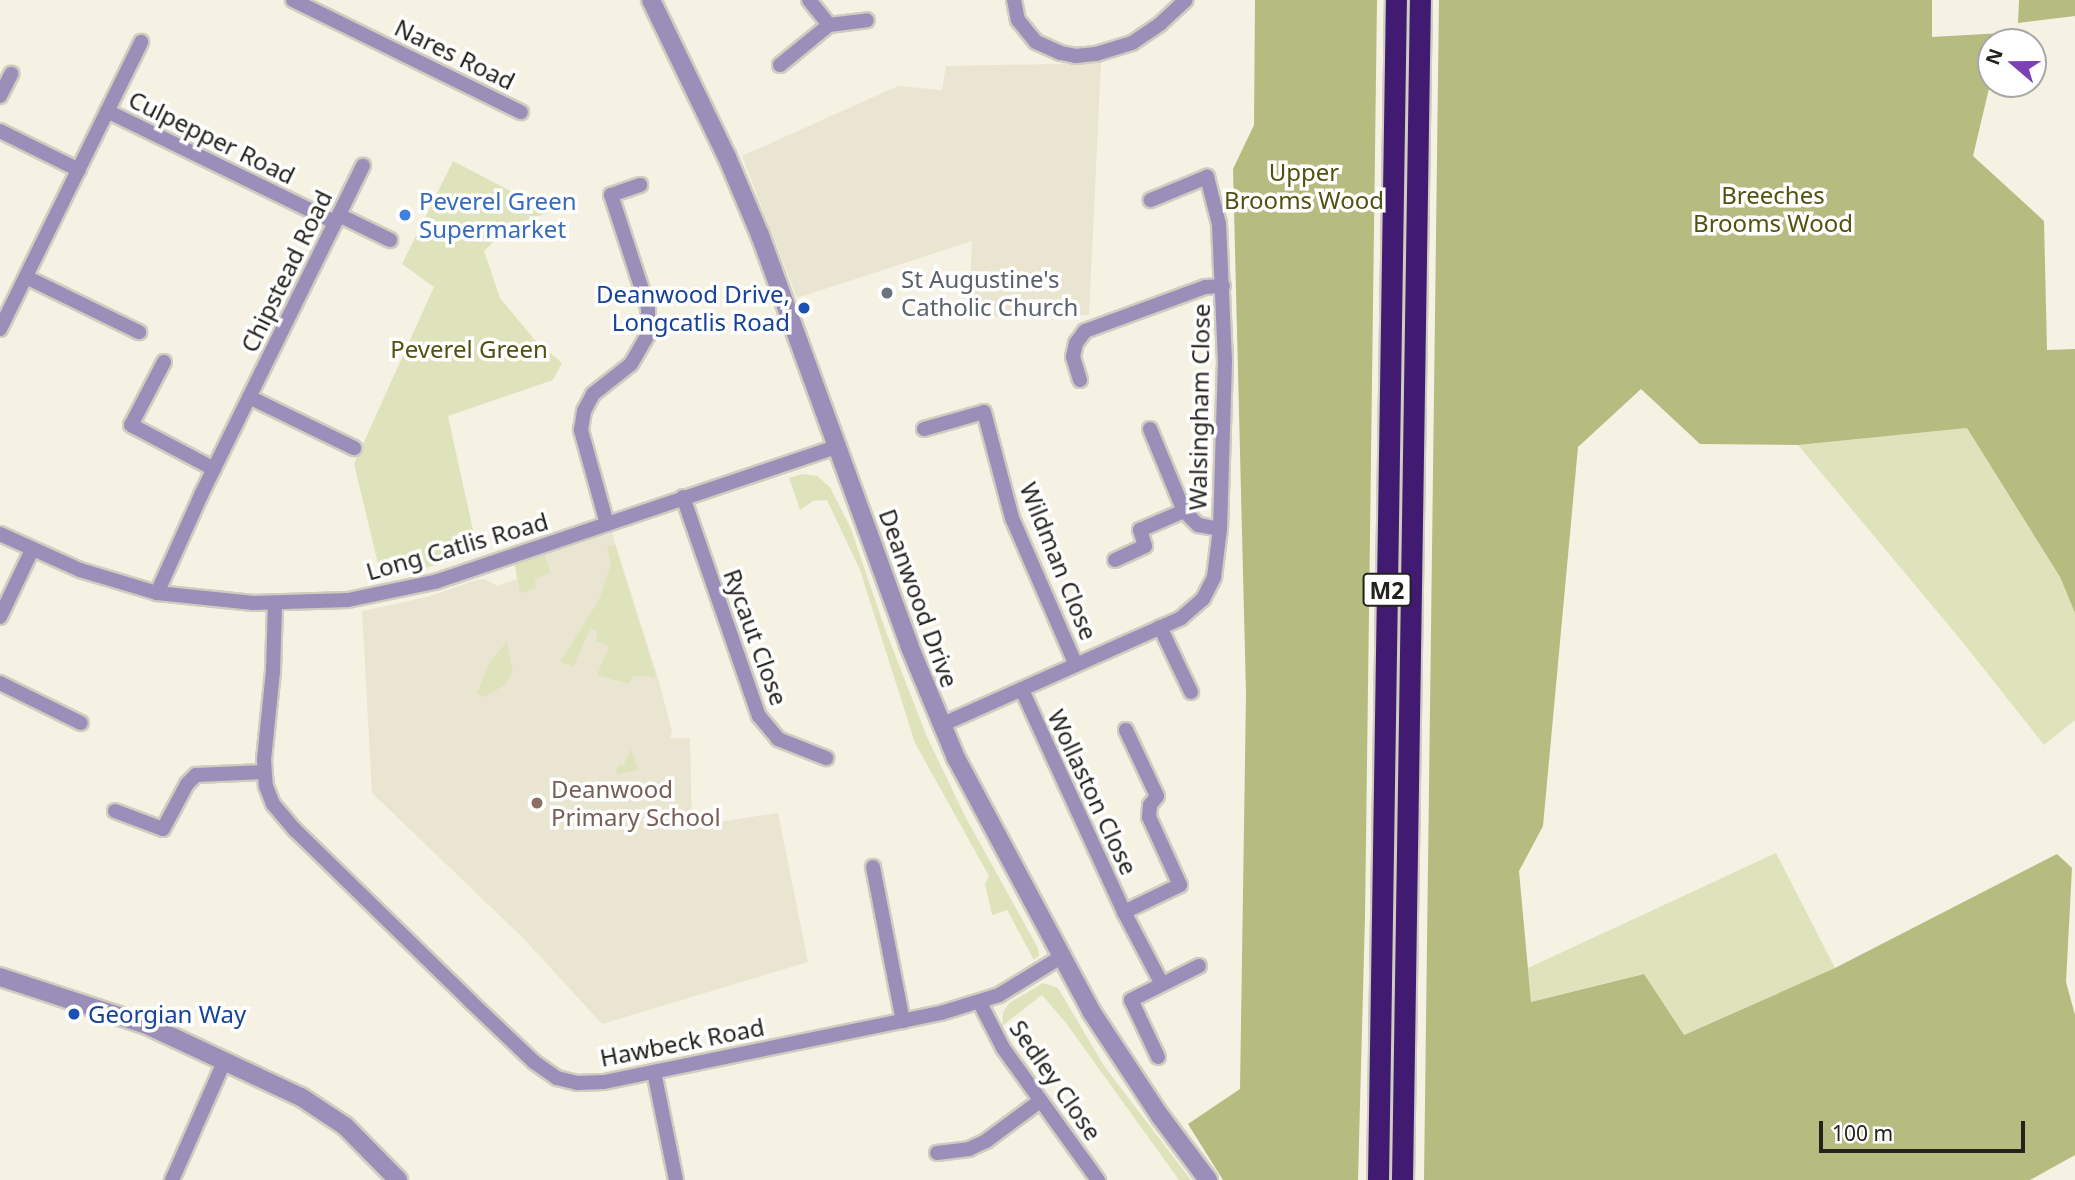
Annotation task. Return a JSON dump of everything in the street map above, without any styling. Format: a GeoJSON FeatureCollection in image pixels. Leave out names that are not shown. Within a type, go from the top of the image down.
{"type":"FeatureCollection","features":[{"type":"Feature","properties":{"kind":"highway","name":"M2"},"geometry":{"type":"LineString","coordinates":[[1378,1180],[1396,0]]}},
{"type":"Feature","properties":{"kind":"highway","name":"M2"},"geometry":{"type":"LineString","coordinates":[[1402,1180],[1420,0]]}},
{"type":"Feature","properties":{"kind":"street","name":"Nares Road"},"geometry":{"type":"LineString","coordinates":[[293,0],[521,111]]}},
{"type":"Feature","properties":{"kind":"street","name":"Deanwood Drive"},"geometry":{"type":"LineString","coordinates":[[651,0],[727,157],[760,235],[904,632],[941,725],[973,793],[1061,957],[1129,1071],[1208,1180]]}},
{"type":"Feature","properties":{"kind":"street"},"geometry":{"type":"LineString","coordinates":[[809,0],[829,25]]}},
{"type":"Feature","properties":{"kind":"street"},"geometry":{"type":"LineString","coordinates":[[1014,0],[1018,20],[1036,42],[1062,54],[1076,56],[1096,54],[1132,43],[1160,24],[1185,0]]}},
{"type":"Feature","properties":{"kind":"street"},"geometry":{"type":"LineString","coordinates":[[780,65],[829,25],[867,20]]}},
{"type":"Feature","properties":{"kind":"street","name":"Culpepper Road"},"geometry":{"type":"LineString","coordinates":[[0,329],[141,42]]}},
{"type":"Feature","properties":{"kind":"street"},"geometry":{"type":"LineString","coordinates":[[0,96],[11,74]]}},
{"type":"Feature","properties":{"kind":"street","name":"Culpepper Road"},"geometry":{"type":"LineString","coordinates":[[107,111],[337,219],[390,240]]}},
{"type":"Feature","properties":{"kind":"street"},"geometry":{"type":"LineString","coordinates":[[0,131],[79,170]]}},
{"type":"Feature","properties":{"kind":"street","name":"Chipstead Road"},"geometry":{"type":"LineString","coordinates":[[157,593],[214,469],[363,166]]}},
{"type":"Feature","properties":{"kind":"street","name":"Walsingham Close"},"geometry":{"type":"LineString","coordinates":[[941,725],[1190,613],[1209,589],[1217,567],[1220,529],[1225,362],[1219,224],[1207,177],[1151,200]]}},
{"type":"Feature","properties":{"kind":"street"},"geometry":{"type":"LineString","coordinates":[[607,524],[580,430],[584,411],[593,394],[631,364],[648,335],[648,308],[611,195],[640,185]]}},
{"type":"Feature","properties":{"kind":"street"},"geometry":{"type":"LineString","coordinates":[[26,277],[139,332]]}},
{"type":"Feature","properties":{"kind":"street","name":"Walsingham Close"},"geometry":{"type":"LineString","coordinates":[[1080,380],[1073,356],[1076,343],[1085,331],[1205,287],[1223,286]]}},
{"type":"Feature","properties":{"kind":"street"},"geometry":{"type":"LineString","coordinates":[[164,362],[131,425],[214,469]]}},
{"type":"Feature","properties":{"kind":"street"},"geometry":{"type":"LineString","coordinates":[[249,397],[354,448]]}},
{"type":"Feature","properties":{"kind":"street","name":"Wildman Close"},"geometry":{"type":"LineString","coordinates":[[924,429],[984,412],[1012,518],[1076,665]]}},
{"type":"Feature","properties":{"kind":"street","name":"Walsingham Close"},"geometry":{"type":"LineString","coordinates":[[1150,429],[1184,511],[1198,525],[1220,529]]}},
{"type":"Feature","properties":{"kind":"street","name":"Long Catlis Road"},"geometry":{"type":"LineString","coordinates":[[0,534],[101,578],[157,593],[220,602],[275,604],[348,600],[438,581],[838,446]]}},
{"type":"Feature","properties":{"kind":"street","name":"Rycaut Close"},"geometry":{"type":"LineString","coordinates":[[683,497],[759,716],[778,739],[826,758]]}},
{"type":"Feature","properties":{"kind":"street","name":"Walsingham Close"},"geometry":{"type":"LineString","coordinates":[[1115,559],[1145,546],[1140,530],[1184,511]]}},
{"type":"Feature","properties":{"kind":"street"},"geometry":{"type":"LineString","coordinates":[[0,617],[32,550]]}},
{"type":"Feature","properties":{"kind":"street","name":"Hawbeck Road"},"geometry":{"type":"LineString","coordinates":[[275,604],[273,671],[264,772],[268,795],[295,830],[545,1071],[567,1081],[588,1084],[654,1072],[980,1003],[1061,957]]}},
{"type":"Feature","properties":{"kind":"street"},"geometry":{"type":"LineString","coordinates":[[1160,627],[1191,692]]}},
{"type":"Feature","properties":{"kind":"street"},"geometry":{"type":"LineString","coordinates":[[0,683],[81,723]]}},
{"type":"Feature","properties":{"kind":"street","name":"Wollaston Close"},"geometry":{"type":"LineString","coordinates":[[1022,690],[1125,912],[1162,984]]}},
{"type":"Feature","properties":{"kind":"street","name":"Wollaston Close"},"geometry":{"type":"LineString","coordinates":[[1125,912],[1180,885],[1149,817],[1150,805],[1157,796],[1126,730]]}},
{"type":"Feature","properties":{"kind":"street"},"geometry":{"type":"LineString","coordinates":[[115,811],[163,829],[187,784],[196,775],[264,772]]}},
{"type":"Feature","properties":{"kind":"street"},"geometry":{"type":"LineString","coordinates":[[873,867],[903,1021]]}},
{"type":"Feature","properties":{"kind":"street"},"geometry":{"type":"LineString","coordinates":[[1158,1057],[1131,1000],[1199,966]]}},
{"type":"Feature","properties":{"kind":"street"},"geometry":{"type":"LineString","coordinates":[[0,977],[127,1017],[225,1060],[336,1118],[398,1180]]}},
{"type":"Feature","properties":{"kind":"street","name":"Sedley Close"},"geometry":{"type":"LineString","coordinates":[[980,1003],[1003,1048],[1098,1180]]}},
{"type":"Feature","properties":{"kind":"street"},"geometry":{"type":"LineString","coordinates":[[172,1180],[225,1060]]}},
{"type":"Feature","properties":{"kind":"street"},"geometry":{"type":"LineString","coordinates":[[654,1072],[676,1180]]}},
{"type":"Feature","properties":{"kind":"street"},"geometry":{"type":"LineString","coordinates":[[937,1153],[970,1149],[986,1141],[1040,1101]]}},
{"type":"Feature","properties":{"kind":"shaded area"},"geometry":{"type":"Polygon","coordinates":[[[1101,63],[1089,315],[969,317],[972,241],[797,298],[742,156],[898,86],[942,90],[946,66],[1101,63]]]}},
{"type":"Feature","properties":{"kind":"shaded area","name":"Deanwood Primary School"},"geometry":{"type":"Polygon","coordinates":[[[612,533],[658,678],[672,731],[670,738],[690,738],[692,826],[778,813],[808,962],[602,1024],[525,940],[372,793],[362,611],[427,597],[484,579],[498,586],[517,579],[515,565],[612,533]]]}},
{"type":"Feature","properties":{"kind":"green space","name":"Upper Brooms Wood"},"geometry":{"type":"Polygon","coordinates":[[[1255,0],[1377,0],[1365,917],[1358,1180],[1223,1180],[1188,1124],[1240,1089],[1246,694],[1233,169],[1254,125],[1255,0]]]}},
{"type":"Feature","properties":{"kind":"green space","name":"Breeches Brooms Wood"},"geometry":{"type":"Polygon","coordinates":[[[1439,0],[1932,0],[1932,37],[1977,34],[1977,98],[1987,98],[1973,156],[2044,221],[2047,350],[2075,349],[2075,613],[2060,577],[1967,428],[1798,445],[1700,444],[1641,389],[1578,447],[1543,826],[1519,871],[1531,1002],[1644,974],[1684,1035],[1835,968],[2057,854],[2072,868],[2066,982],[2075,1015],[2075,1155],[2030,1180],[1424,1180],[1439,0]]]}},
{"type":"Feature","properties":{"kind":"green space"},"geometry":{"type":"Polygon","coordinates":[[[2019,0],[2075,0],[2075,16],[2018,23],[2019,0]]]}},
{"type":"Feature","properties":{"kind":"green space","name":"Peverel Green"},"geometry":{"type":"Polygon","coordinates":[[[453,161],[551,212],[511,225],[484,251],[500,298],[534,339],[562,363],[553,380],[448,416],[478,553],[382,580],[354,464],[434,287],[402,264],[453,161]]]}},
{"type":"Feature","properties":{"kind":"green space"},"geometry":{"type":"Polygon","coordinates":[[[1967,428],[2060,577],[2075,613],[2075,720],[2044,745],[1961,640],[1798,445],[1967,428]]]}},
{"type":"Feature","properties":{"kind":"green space"},"geometry":{"type":"Polygon","coordinates":[[[802,474],[817,476],[830,487],[851,529],[885,629],[927,737],[966,818],[1038,948],[1039,955],[1034,960],[1007,910],[992,915],[985,884],[989,876],[915,743],[860,570],[827,500],[813,501],[800,510],[789,478],[802,474]]]}},
{"type":"Feature","properties":{"kind":"green space"},"geometry":{"type":"Polygon","coordinates":[[[615,545],[656,677],[633,676],[629,684],[597,675],[609,647],[596,641],[597,630],[590,629],[573,667],[560,662],[599,600],[611,564],[607,547],[615,545]]]}},
{"type":"Feature","properties":{"kind":"green space"},"geometry":{"type":"Polygon","coordinates":[[[545,555],[550,572],[535,580],[536,588],[520,593],[515,565],[545,555]]]}},
{"type":"Feature","properties":{"kind":"green space"},"geometry":{"type":"Polygon","coordinates":[[[507,642],[513,672],[506,684],[485,697],[477,693],[490,661],[507,642]]]}},
{"type":"Feature","properties":{"kind":"green space"},"geometry":{"type":"Polygon","coordinates":[[[631,749],[638,770],[615,775],[619,765],[623,766],[631,749]]]}},
{"type":"Feature","properties":{"kind":"green space"},"geometry":{"type":"Polygon","coordinates":[[[1776,853],[1835,968],[1683,1035],[1643,974],[1531,1002],[1528,968],[1776,853]]]}},
{"type":"Feature","properties":{"kind":"green space"},"geometry":{"type":"Polygon","coordinates":[[[1043,983],[1058,988],[1104,1066],[1191,1180],[1179,1180],[1066,1023],[1042,995],[1002,1026],[1003,1013],[1009,1003],[1043,983]]]}},
{"type":"Feature","properties":{"kind":"place","name":"Peverel Green Supermarket"},"geometry":{"type":"Point","coordinates":[405,215]}},
{"type":"Feature","properties":{"kind":"place","name":"St Augustine's Catholic Church"},"geometry":{"type":"Point","coordinates":[887,293]}},
{"type":"Feature","properties":{"kind":"place","name":"Deanwood Drive, Longcatlis Road"},"geometry":{"type":"Point","coordinates":[804,308]}},
{"type":"Feature","properties":{"kind":"place","name":"Deanwood Primary School"},"geometry":{"type":"Point","coordinates":[537,803]}},
{"type":"Feature","properties":{"kind":"place","name":"Georgian Way"},"geometry":{"type":"Point","coordinates":[74,1014]}}]}
